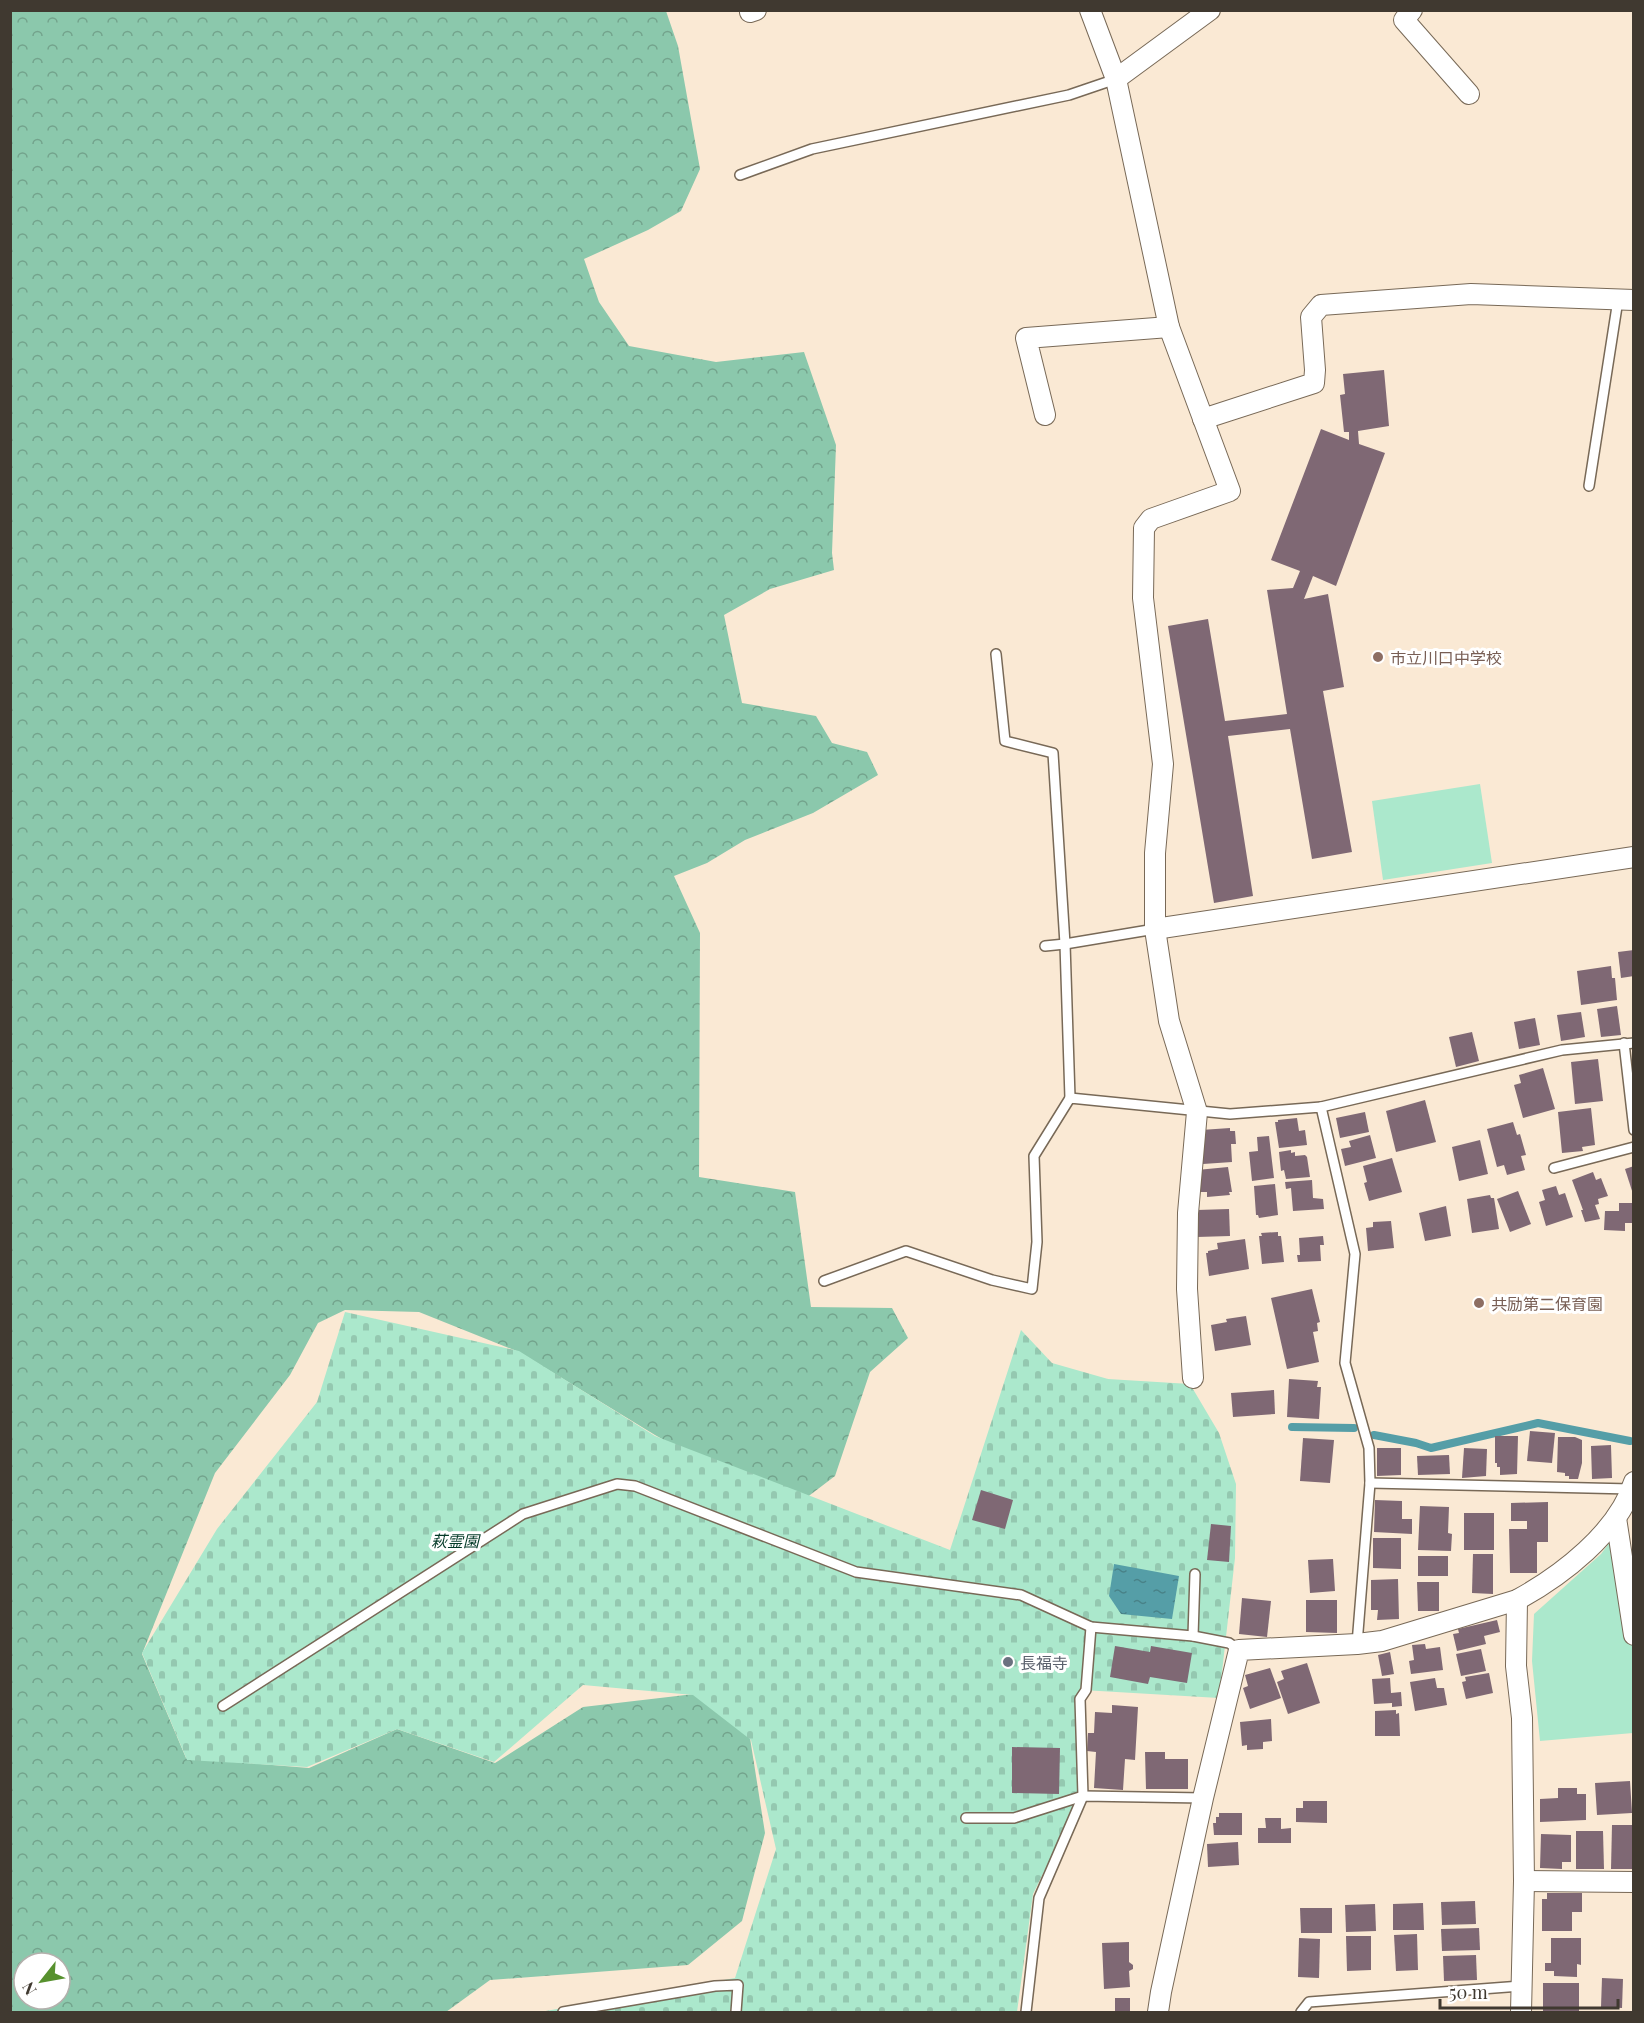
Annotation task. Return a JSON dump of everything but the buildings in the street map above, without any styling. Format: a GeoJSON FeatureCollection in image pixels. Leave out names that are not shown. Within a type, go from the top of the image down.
{"type":"FeatureCollection","features":[{"type":"Feature","properties":{"kind":"street"},"geometry":{"type":"LineString","coordinates":[[1090,10],[1116,79],[1169,327],[1230,491],[1151,519],[1144,528],[1143,598],[1163,764],[1155,853],[1155,929],[1169,1021],[1197,1112],[1188,1212],[1187,1289],[1193,1378]]}},
{"type":"Feature","properties":{"kind":"street"},"geometry":{"type":"LineString","coordinates":[[1116,79],[1210,10]]}},
{"type":"Feature","properties":{"kind":"street"},"geometry":{"type":"LineString","coordinates":[[1412,10],[1404,20],[1469,94]]}},
{"type":"Feature","properties":{"kind":"street"},"geometry":{"type":"LineString","coordinates":[[1203,419],[1314,383],[1311,317],[1321,306],[1472,294],[1626,300]]}},
{"type":"Feature","properties":{"kind":"street"},"geometry":{"type":"LineString","coordinates":[[1045,415],[1026,338],[1169,327]]}},
{"type":"Feature","properties":{"kind":"street"},"geometry":{"type":"LineString","coordinates":[[1155,929],[1634,857]]}},
{"type":"Feature","properties":{"kind":"street"},"geometry":{"type":"LineString","coordinates":[[1158,2013],[1203,1798],[1239,1650],[1382,1641],[1517,1600],[1535,1590],[1590,1548],[1616,1518],[1632,1486]]}},
{"type":"Feature","properties":{"kind":"street"},"geometry":{"type":"LineString","coordinates":[[1616,1518],[1634,1635]]}},
{"type":"Feature","properties":{"kind":"street"},"geometry":{"type":"LineString","coordinates":[[1517,1600],[1516,1666],[1522,1718],[1524,1881],[1521,2013]]}},
{"type":"Feature","properties":{"kind":"street"},"geometry":{"type":"LineString","coordinates":[[1524,1881],[1634,1882]]}},
{"type":"Feature","properties":{"kind":"lane"},"geometry":{"type":"LineString","coordinates":[[740,175],[812,149],[1069,95],[1116,79]]}},
{"type":"Feature","properties":{"kind":"lane"},"geometry":{"type":"LineString","coordinates":[[1589,486],[1626,300]]}},
{"type":"Feature","properties":{"kind":"lane"},"geometry":{"type":"LineString","coordinates":[[824,1281],[906,1251],[992,1280],[1032,1289],[1037,1242],[1034,1156],[1070,1098],[1065,944],[1053,753],[1005,741],[996,654]]}},
{"type":"Feature","properties":{"kind":"lane"},"geometry":{"type":"LineString","coordinates":[[1045,946],[1155,929]]}},
{"type":"Feature","properties":{"kind":"lane"},"geometry":{"type":"LineString","coordinates":[[1070,1098],[1230,1114],[1321,1107],[1562,1050],[1629,1043],[1634,1130]]}},
{"type":"Feature","properties":{"kind":"lane"},"geometry":{"type":"LineString","coordinates":[[1321,1107],[1355,1254],[1345,1363],[1369,1448],[1370,1483],[1357,1644]]}},
{"type":"Feature","properties":{"kind":"lane"},"geometry":{"type":"LineString","coordinates":[[1554,1168],[1634,1147]]}},
{"type":"Feature","properties":{"kind":"lane"},"geometry":{"type":"LineString","coordinates":[[1370,1483],[1632,1486]]}},
{"type":"Feature","properties":{"kind":"lane"},"geometry":{"type":"LineString","coordinates":[[223,1706],[523,1514],[617,1484],[635,1486],[856,1572],[1021,1595],[1091,1627],[1193,1636],[1229,1643],[1239,1650]]}},
{"type":"Feature","properties":{"kind":"lane"},"geometry":{"type":"LineString","coordinates":[[1193,1636],[1195,1574]]}},
{"type":"Feature","properties":{"kind":"lane"},"geometry":{"type":"LineString","coordinates":[[1026,2013],[1039,1898],[1083,1796],[1080,1699],[1086,1690],[1091,1627]]}},
{"type":"Feature","properties":{"kind":"lane"},"geometry":{"type":"LineString","coordinates":[[966,1818],[1014,1818],[1083,1796],[1203,1798]]}},
{"type":"Feature","properties":{"kind":"lane"},"geometry":{"type":"LineString","coordinates":[[563,2013],[715,1986],[738,1985],[736,2013]]}},
{"type":"Feature","properties":{"kind":"lane"},"geometry":{"type":"LineString","coordinates":[[1301,2013],[1309,2002],[1521,1986]]}},
{"type":"Feature","properties":{"kind":"green space"},"geometry":{"type":"Polygon","coordinates":[[[11,11],[666,11],[678,46],[700,169],[681,211],[648,230],[584,259],[599,302],[629,346],[716,362],[804,352],[836,445],[832,553],[834,570],[770,589],[724,615],[742,703],[816,716],[832,743],[867,752],[878,775],[813,813],[745,840],[707,863],[674,876],[700,933],[699,1177],[795,1192],[811,1307],[892,1308],[908,1338],[870,1372],[835,1476],[789,1511],[655,1435],[519,1352],[419,1312],[345,1310],[318,1323],[290,1375],[215,1473],[142,1654],[186,1758],[309,1768],[397,1729],[495,1763],[583,1707],[694,1694],[750,1738],[765,1833],[742,1921],[688,1965],[490,1980],[446,2012],[11,2012],[11,11]]]}},
{"type":"Feature","properties":{"kind":"green space"},"geometry":{"type":"Polygon","coordinates":[[[1480,784],[1492,863],[1383,880],[1372,801],[1480,784]]]}},
{"type":"Feature","properties":{"kind":"green space","name":"萩霊園"},"geometry":{"type":"Polygon","coordinates":[[[345,1312],[519,1351],[655,1436],[950,1550],[1021,1330],[1052,1363],[1108,1379],[1190,1384],[1219,1433],[1236,1484],[1235,1558],[1219,1698],[1082,1690],[1079,1800],[1033,1894],[1017,2012],[540,2012],[735,1978],[776,1849],[751,1740],[693,1695],[583,1685],[494,1762],[397,1729],[307,1767],[187,1760],[142,1653],[217,1529],[317,1402],[345,1312]]]}},
{"type":"Feature","properties":{"kind":"green space"},"geometry":{"type":"Polygon","coordinates":[[[1618,1531],[1633,1635],[1633,1733],[1540,1741],[1532,1661],[1534,1614],[1601,1554],[1618,1531]]]}},
{"type":"Feature","properties":{"kind":"water"},"geometry":{"type":"Polygon","coordinates":[[[1114,1564],[1179,1576],[1172,1619],[1121,1614],[1109,1596],[1114,1564]]]}},
{"type":"Feature","properties":{"kind":"waterway"},"geometry":{"type":"LineString","coordinates":[[1374,1435],[1431,1448],[1538,1423],[1630,1441]]}},
{"type":"Feature","properties":{"kind":"waterway"},"geometry":{"type":"LineString","coordinates":[[1292,1427],[1354,1428]]}},
{"type":"Feature","properties":{"kind":"place","name":"市立川口中学校"},"geometry":{"type":"Point","coordinates":[1378,657]}},
{"type":"Feature","properties":{"kind":"place","name":"共励第二保育園"},"geometry":{"type":"Point","coordinates":[1479,1303]}},
{"type":"Feature","properties":{"kind":"place","name":"長福寺"},"geometry":{"type":"Point","coordinates":[1008,1662]}}]}
